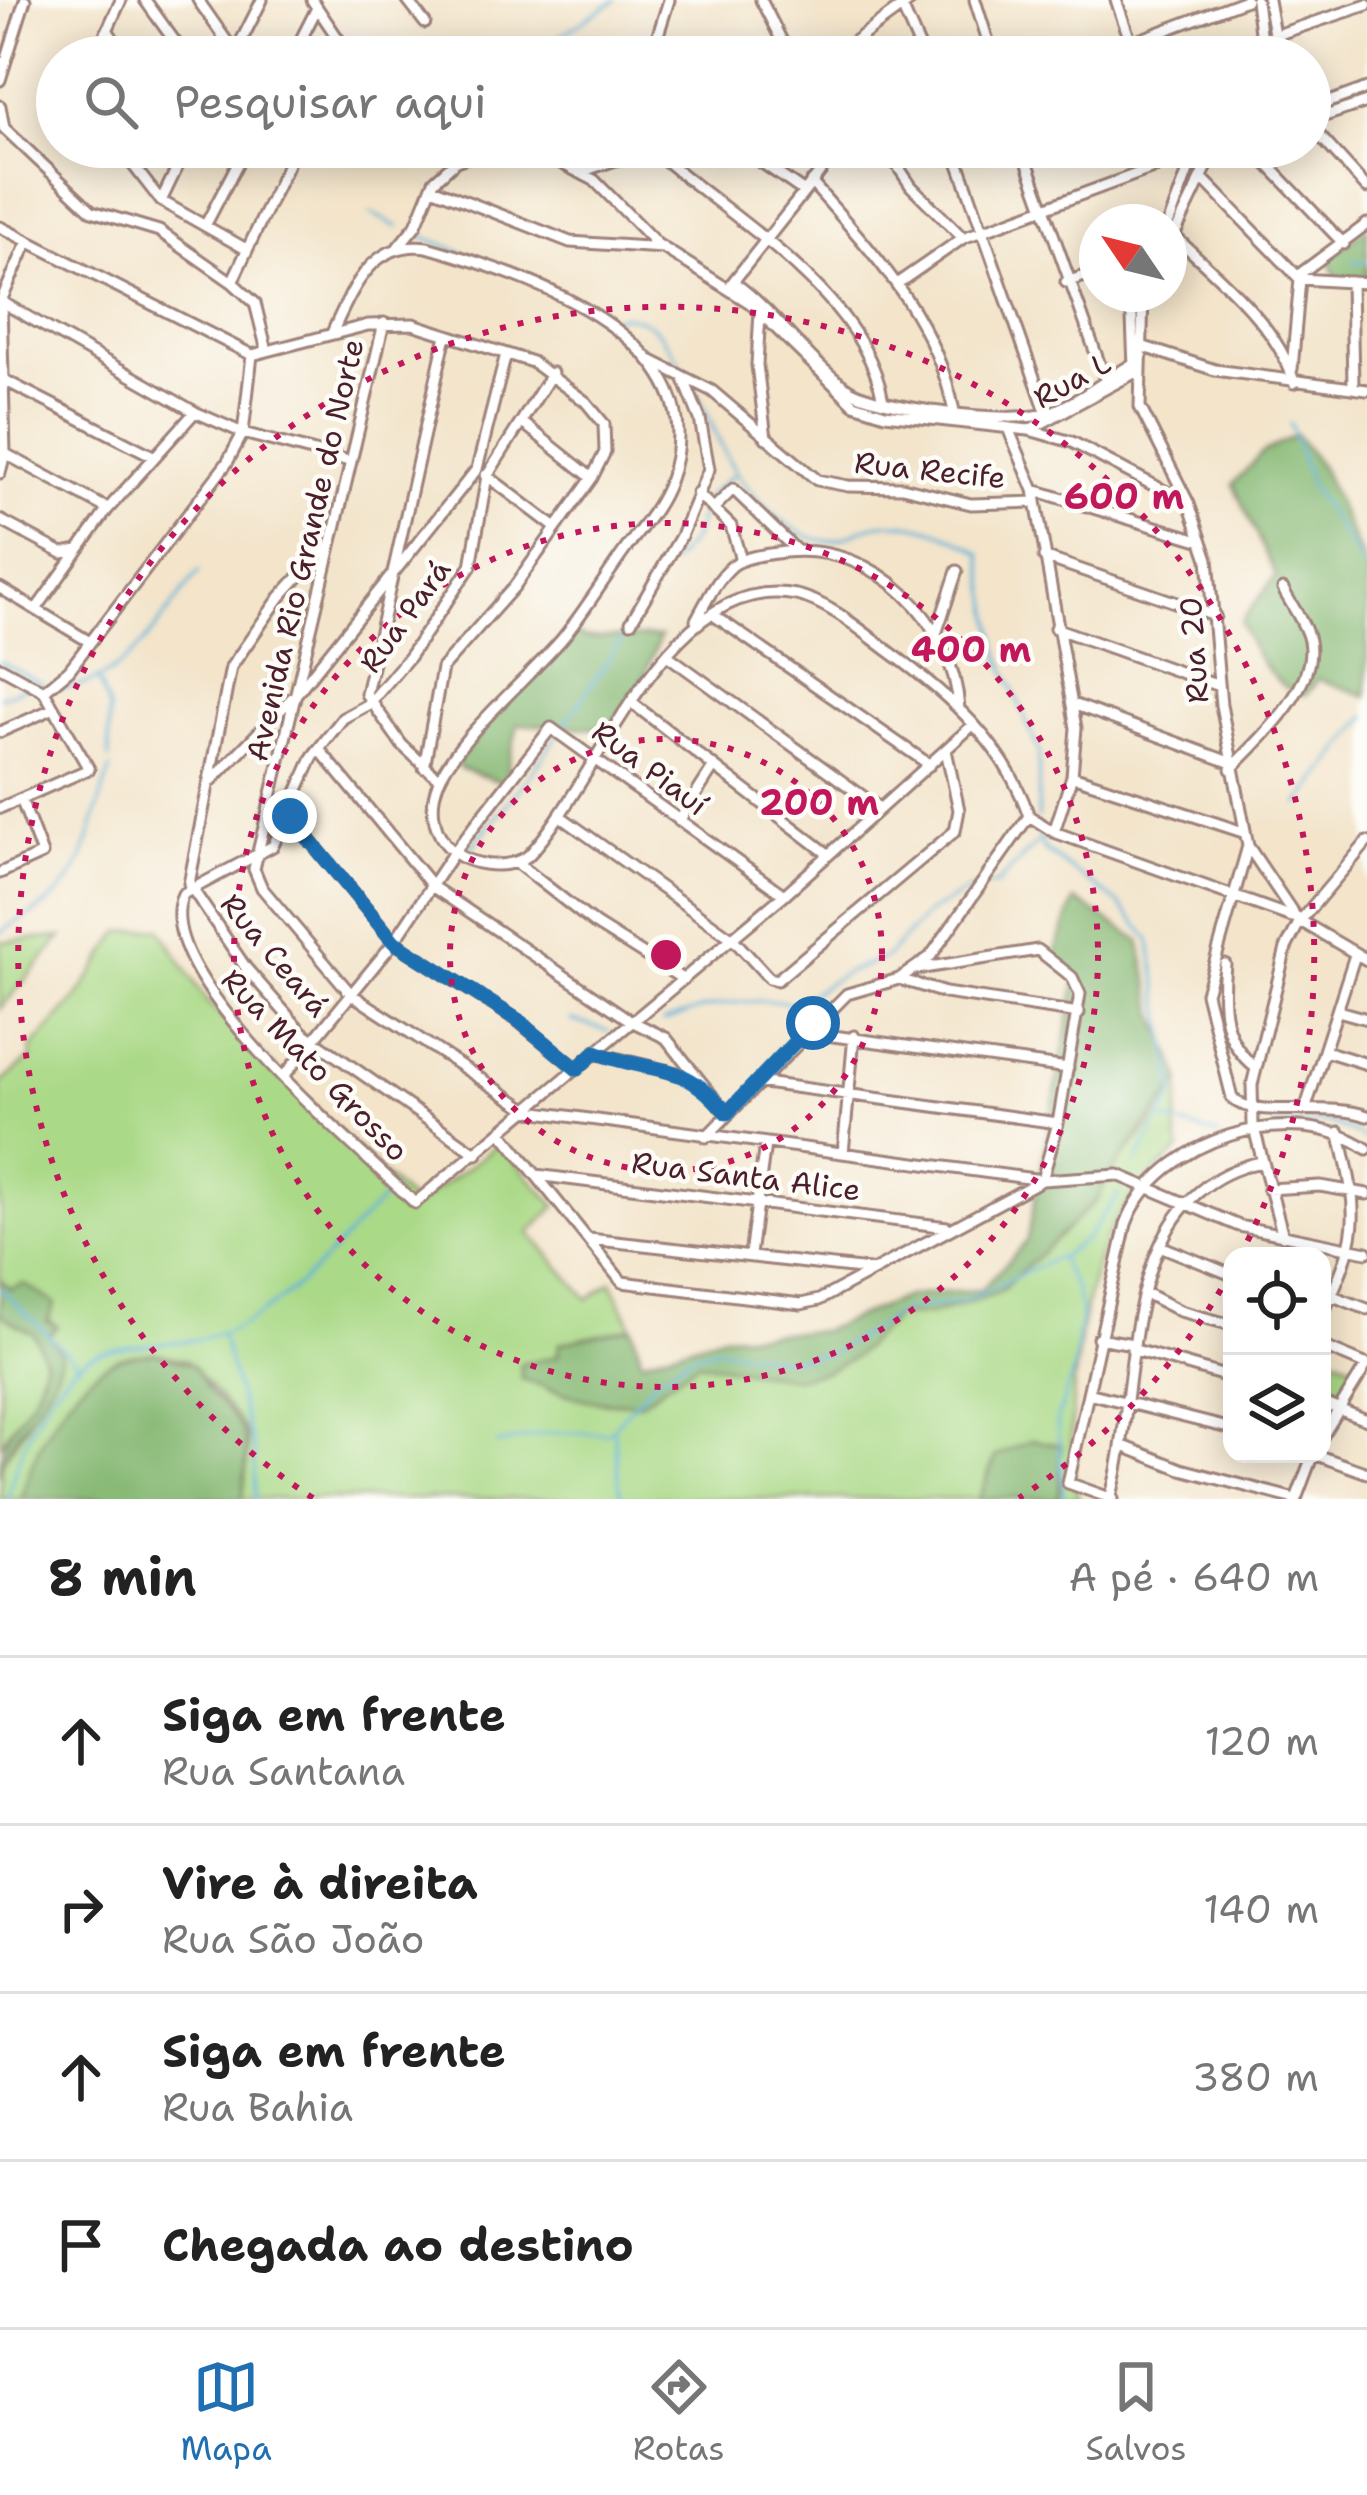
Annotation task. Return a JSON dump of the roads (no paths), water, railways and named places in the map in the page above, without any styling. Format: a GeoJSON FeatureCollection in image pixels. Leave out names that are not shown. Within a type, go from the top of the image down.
{"type":"FeatureCollection","features":[{"type":"Feature","properties":{"kind":"street"},"geometry":{"type":"LineString","coordinates":[[0,80],[25,0]]}},
{"type":"Feature","properties":{"kind":"street"},"geometry":{"type":"LineString","coordinates":[[105,36],[122,0]]}},
{"type":"Feature","properties":{"kind":"street"},"geometry":{"type":"LineString","coordinates":[[146,0],[171,36]]}},
{"type":"Feature","properties":{"kind":"street"},"geometry":{"type":"LineString","coordinates":[[198,0],[222,36]]}},
{"type":"Feature","properties":{"kind":"street"},"geometry":{"type":"LineString","coordinates":[[244,36],[262,0]]}},
{"type":"Feature","properties":{"kind":"street"},"geometry":{"type":"LineString","coordinates":[[407,0],[425,23]]}},
{"type":"Feature","properties":{"kind":"street"},"geometry":{"type":"LineString","coordinates":[[657,36],[669,0]]}},
{"type":"Feature","properties":{"kind":"street"},"geometry":{"type":"LineString","coordinates":[[761,0],[779,36]]}},
{"type":"Feature","properties":{"kind":"street"},"geometry":{"type":"LineString","coordinates":[[975,0],[986,36]]}},
{"type":"Feature","properties":{"kind":"street"},"geometry":{"type":"LineString","coordinates":[[1116,0],[1129,36]]}},
{"type":"Feature","properties":{"kind":"street"},"geometry":{"type":"LineString","coordinates":[[1150,36],[1246,0]]}},
{"type":"Feature","properties":{"kind":"street"},"geometry":{"type":"LineString","coordinates":[[1256,0],[1260,36]]}},
{"type":"Feature","properties":{"kind":"street"},"geometry":{"type":"LineString","coordinates":[[1268,0],[1276,36],[1367,5]]}},
{"type":"Feature","properties":{"kind":"street"},"geometry":{"type":"LineString","coordinates":[[861,36],[904,2],[916,36]]}},
{"type":"Feature","properties":{"kind":"street"},"geometry":{"type":"LineString","coordinates":[[301,36],[315,4]]}},
{"type":"Feature","properties":{"kind":"street"},"geometry":{"type":"LineString","coordinates":[[315,4],[337,36]]}},
{"type":"Feature","properties":{"kind":"street"},"geometry":{"type":"LineString","coordinates":[[107,31],[110,36]]}},
{"type":"Feature","properties":{"kind":"street"},"geometry":{"type":"LineString","coordinates":[[1331,102],[1367,88]]}},
{"type":"Feature","properties":{"kind":"street"},"geometry":{"type":"LineString","coordinates":[[1331,115],[1367,102]]}},
{"type":"Feature","properties":{"kind":"street"},"geometry":{"type":"LineString","coordinates":[[0,106],[4,128],[36,158]]}},
{"type":"Feature","properties":{"kind":"street"},"geometry":{"type":"LineString","coordinates":[[1331,147],[1367,188]]}},
{"type":"Feature","properties":{"kind":"street"},"geometry":{"type":"LineString","coordinates":[[46,168],[92,211],[159,231],[232,282],[254,302],[267,351]]}},
{"type":"Feature","properties":{"kind":"street"},"geometry":{"type":"LineString","coordinates":[[135,168],[161,201],[246,249]]}},
{"type":"Feature","properties":{"kind":"street"},"geometry":{"type":"LineString","coordinates":[[161,201],[176,168]]}},
{"type":"Feature","properties":{"kind":"street"},"geometry":{"type":"LineString","coordinates":[[205,226],[235,168]]}},
{"type":"Feature","properties":{"kind":"street"},"geometry":{"type":"LineString","coordinates":[[232,282],[286,168]]}},
{"type":"Feature","properties":{"kind":"street"},"geometry":{"type":"LineString","coordinates":[[332,334],[359,276],[398,247],[449,168]]}},
{"type":"Feature","properties":{"kind":"street"},"geometry":{"type":"LineString","coordinates":[[571,168],[606,190],[663,248],[773,313],[854,393],[1020,418],[1047,414],[1136,366]]}},
{"type":"Feature","properties":{"kind":"street"},"geometry":{"type":"LineString","coordinates":[[580,172],[592,168]]}},
{"type":"Feature","properties":{"kind":"street"},"geometry":{"type":"LineString","coordinates":[[679,168],[765,239],[850,328],[883,401]]}},
{"type":"Feature","properties":{"kind":"street"},"geometry":{"type":"LineString","coordinates":[[768,168],[807,187],[898,283],[938,353],[956,422]]}},
{"type":"Feature","properties":{"kind":"street"},"geometry":{"type":"LineString","coordinates":[[730,284],[823,168]]}},
{"type":"Feature","properties":{"kind":"street"},"geometry":{"type":"LineString","coordinates":[[899,168],[963,238]]}},
{"type":"Feature","properties":{"kind":"street"},"geometry":{"type":"LineString","coordinates":[[959,168],[1047,414]]}},
{"type":"Feature","properties":{"kind":"street"},"geometry":{"type":"LineString","coordinates":[[1029,168],[1066,282],[1106,382]]}},
{"type":"Feature","properties":{"kind":"street"},"geometry":{"type":"LineString","coordinates":[[898,283],[963,238],[1153,168]]}},
{"type":"Feature","properties":{"kind":"street"},"geometry":{"type":"LineString","coordinates":[[1183,168],[1188,171]]}},
{"type":"Feature","properties":{"kind":"street"},"geometry":{"type":"LineString","coordinates":[[1176,204],[1190,168]]}},
{"type":"Feature","properties":{"kind":"street"},"geometry":{"type":"LineString","coordinates":[[1187,208],[1210,168]]}},
{"type":"Feature","properties":{"kind":"street"},"geometry":{"type":"LineString","coordinates":[[1271,168],[1344,244]]}},
{"type":"Feature","properties":{"kind":"street"},"geometry":{"type":"LineString","coordinates":[[1203,179],[1299,277],[1367,283]]}},
{"type":"Feature","properties":{"kind":"street"},"geometry":{"type":"LineString","coordinates":[[432,188],[570,242],[663,248]]}},
{"type":"Feature","properties":{"kind":"street"},"geometry":{"type":"LineString","coordinates":[[1299,277],[1367,224]]}},
{"type":"Feature","properties":{"kind":"street"},"geometry":{"type":"LineString","coordinates":[[0,226],[252,355],[385,323],[413,324],[552,373],[604,424],[605,452],[592,478],[514,587],[442,668],[424,768]]}},
{"type":"Feature","properties":{"kind":"street"},"geometry":{"type":"LineString","coordinates":[[0,473],[0,301],[28,241]]}},
{"type":"Feature","properties":{"kind":"street"},"geometry":{"type":"LineString","coordinates":[[398,247],[443,252],[572,299],[604,319],[666,384],[674,408],[677,452],[667,488],[577,619],[439,779],[435,825],[454,852],[490,865],[517,863],[595,924],[681,978]]}},
{"type":"Feature","properties":{"kind":"street"},"geometry":{"type":"LineString","coordinates":[[1187,253],[1245,308],[1293,378]]}},
{"type":"Feature","properties":{"kind":"street"},"geometry":{"type":"LineString","coordinates":[[1293,378],[1299,277]]}},
{"type":"Feature","properties":{"kind":"street"},"geometry":{"type":"LineString","coordinates":[[1066,282],[1079,278]]}},
{"type":"Feature","properties":{"kind":"street"},"geometry":{"type":"LineString","coordinates":[[1351,282],[1353,386]]}},
{"type":"Feature","properties":{"kind":"street"},"geometry":{"type":"LineString","coordinates":[[730,284],[854,404],[885,414],[1029,430],[1102,453],[1189,504]]}},
{"type":"Feature","properties":{"kind":"street"},"geometry":{"type":"LineString","coordinates":[[0,301],[195,412],[243,433],[350,461]]}},
{"type":"Feature","properties":{"kind":"street"},"geometry":{"type":"LineString","coordinates":[[760,311],[757,364],[766,438]]}},
{"type":"Feature","properties":{"kind":"street","name":"Rua 20"},"geometry":{"type":"LineString","coordinates":[[1132,312],[1145,423],[1189,504],[1202,541],[1230,765],[1248,846],[1299,920],[1367,960]]}},
{"type":"Feature","properties":{"kind":"street","name":"Rua 20"},"geometry":{"type":"LineString","coordinates":[[1136,366],[1141,312]]}},
{"type":"Feature","properties":{"kind":"street","name":"Avenida Rio Grande do Norte"},"geometry":{"type":"LineString","coordinates":[[256,856],[385,323]]}},
{"type":"Feature","properties":{"kind":"street"},"geometry":{"type":"LineString","coordinates":[[439,779],[369,704],[368,682],[446,335]]}},
{"type":"Feature","properties":{"kind":"street"},"geometry":{"type":"LineString","coordinates":[[1138,345],[1215,370],[1367,390]]}},
{"type":"Feature","properties":{"kind":"street"},"geometry":{"type":"LineString","coordinates":[[211,781],[297,693],[482,472],[506,354]]}},
{"type":"Feature","properties":{"kind":"street"},"geometry":{"type":"LineString","coordinates":[[44,691],[69,670],[227,463],[243,433],[252,355]]}},
{"type":"Feature","properties":{"kind":"street","name":"Rua Recife"},"geometry":{"type":"LineString","coordinates":[[646,358],[712,391],[804,473],[832,485],[902,487],[971,504],[1036,502]]}},
{"type":"Feature","properties":{"kind":"street","name":"Rua L"},"geometry":{"type":"LineString","coordinates":[[1029,430],[1136,366]]}},
{"type":"Feature","properties":{"kind":"street","name":"Rua Pará"},"geometry":{"type":"LineString","coordinates":[[190,891],[273,846],[319,749],[354,708],[369,704],[396,675],[478,550],[482,472],[523,423],[552,373]]}},
{"type":"Feature","properties":{"kind":"street"},"geometry":{"type":"LineString","coordinates":[[631,622],[681,536],[709,459],[683,377]]}},
{"type":"Feature","properties":{"kind":"street"},"geometry":{"type":"LineString","coordinates":[[1,379],[153,456]]}},
{"type":"Feature","properties":{"kind":"street"},"geometry":{"type":"LineString","coordinates":[[38,608],[108,508],[195,412]]}},
{"type":"Feature","properties":{"kind":"street"},"geometry":{"type":"LineString","coordinates":[[523,423],[592,478]]}},
{"type":"Feature","properties":{"kind":"street"},"geometry":{"type":"LineString","coordinates":[[1008,428],[1034,490],[1055,628],[1073,704],[1072,776],[1054,832]]}},
{"type":"Feature","properties":{"kind":"street"},"geometry":{"type":"LineString","coordinates":[[2,452],[108,508]]}},
{"type":"Feature","properties":{"kind":"street"},"geometry":{"type":"LineString","coordinates":[[482,472],[556,528]]}},
{"type":"Feature","properties":{"kind":"street"},"geometry":{"type":"LineString","coordinates":[[713,509],[733,489],[797,551]]}},
{"type":"Feature","properties":{"kind":"street"},"geometry":{"type":"LineString","coordinates":[[1034,490],[1202,541]]}},
{"type":"Feature","properties":{"kind":"street"},"geometry":{"type":"LineString","coordinates":[[697,493],[731,526],[741,560]]}},
{"type":"Feature","properties":{"kind":"street"},"geometry":{"type":"LineString","coordinates":[[0,520],[62,553],[78,550]]}},
{"type":"Feature","properties":{"kind":"street","name":"Rua Ceará"},"geometry":{"type":"LineString","coordinates":[[328,545],[280,597],[231,667],[211,750],[211,781],[190,868],[190,891],[275,1004],[315,1040],[477,1154]]}},
{"type":"Feature","properties":{"kind":"street"},"geometry":{"type":"LineString","coordinates":[[517,863],[560,816],[721,577],[741,560],[797,551],[829,554],[870,570],[907,595],[937,631],[954,676],[959,709]]}},
{"type":"Feature","properties":{"kind":"street"},"geometry":{"type":"LineString","coordinates":[[1044,557],[1215,616]]}},
{"type":"Feature","properties":{"kind":"street"},"geometry":{"type":"LineString","coordinates":[[937,631],[957,571]]}},
{"type":"Feature","properties":{"kind":"street"},"geometry":{"type":"LineString","coordinates":[[0,588],[90,642]]}},
{"type":"Feature","properties":{"kind":"street"},"geometry":{"type":"LineString","coordinates":[[1073,704],[1230,765],[1267,732],[1306,674],[1310,641],[1283,590]]}},
{"type":"Feature","properties":{"kind":"street"},"geometry":{"type":"LineString","coordinates":[[693,625],[766,596],[804,597],[870,637],[959,709],[1008,764],[1029,816],[1054,832],[1299,920]]}},
{"type":"Feature","properties":{"kind":"street"},"geometry":{"type":"LineString","coordinates":[[712,614],[929,765]]}},
{"type":"Feature","properties":{"kind":"street"},"geometry":{"type":"LineString","coordinates":[[1055,628],[1219,686]]}},
{"type":"Feature","properties":{"kind":"street"},"geometry":{"type":"LineString","coordinates":[[667,655],[879,808]]}},
{"type":"Feature","properties":{"kind":"street"},"geometry":{"type":"LineString","coordinates":[[0,667],[44,691],[50,710],[89,769],[0,808]]}},
{"type":"Feature","properties":{"kind":"street"},"geometry":{"type":"LineString","coordinates":[[632,703],[828,854]]}},
{"type":"Feature","properties":{"kind":"street"},"geometry":{"type":"LineString","coordinates":[[0,732],[50,710]]}},
{"type":"Feature","properties":{"kind":"street"},"geometry":{"type":"LineString","coordinates":[[477,1154],[784,895],[973,725]]}},
{"type":"Feature","properties":{"kind":"street","name":"Rua Piauí"},"geometry":{"type":"LineString","coordinates":[[454,852],[546,733],[558,729],[784,895]]}},
{"type":"Feature","properties":{"kind":"street"},"geometry":{"type":"LineString","coordinates":[[319,749],[433,887],[631,1021],[666,1038],[727,1113]]}},
{"type":"Feature","properties":{"kind":"street"},"geometry":{"type":"LineString","coordinates":[[560,816],[733,939],[769,978],[782,978],[948,840],[959,810],[946,750]]}},
{"type":"Feature","properties":{"kind":"street"},"geometry":{"type":"LineString","coordinates":[[679,821],[713,768]]}},
{"type":"Feature","properties":{"kind":"street"},"geometry":{"type":"LineString","coordinates":[[1072,776],[1243,832]]}},
{"type":"Feature","properties":{"kind":"street"},"geometry":{"type":"LineString","coordinates":[[0,873],[42,854],[21,799]]}},
{"type":"Feature","properties":{"kind":"street"},"geometry":{"type":"LineString","coordinates":[[290,816],[394,942],[518,1020],[577,1069]]}},
{"type":"Feature","properties":{"kind":"street"},"geometry":{"type":"LineString","coordinates":[[706,1138],[804,1032],[856,988],[899,979],[917,969],[939,946],[1029,816]]}},
{"type":"Feature","properties":{"kind":"street"},"geometry":{"type":"LineString","coordinates":[[1283,1236],[1250,1109],[1256,1068],[1286,948],[1299,920],[1367,842]]}},
{"type":"Feature","properties":{"kind":"street"},"geometry":{"type":"LineString","coordinates":[[1248,846],[1229,897],[1206,1003],[1232,1098],[1250,1109],[1306,1107],[1367,1116]]}},
{"type":"Feature","properties":{"kind":"street"},"geometry":{"type":"LineString","coordinates":[[284,1076],[394,942],[454,852]]}},
{"type":"Feature","properties":{"kind":"street"},"geometry":{"type":"LineString","coordinates":[[256,856],[256,878],[262,887],[352,994],[530,1112],[1042,1180],[1118,1175],[1186,1205],[1283,1236],[1367,1252]]}},
{"type":"Feature","properties":{"kind":"street","name":"Rua Mato Grosso"},"geometry":{"type":"LineString","coordinates":[[190,891],[178,904],[183,950],[220,1006],[284,1076],[415,1203],[477,1154]]}},
{"type":"Feature","properties":{"kind":"street"},"geometry":{"type":"LineString","coordinates":[[503,1134],[615,1276],[631,1286],[807,1304],[1042,1180],[1079,1013],[1077,983],[1038,950],[943,969],[917,969]]}},
{"type":"Feature","properties":{"kind":"street"},"geometry":{"type":"LineString","coordinates":[[1306,1107],[1355,955]]}},
{"type":"Feature","properties":{"kind":"street"},"geometry":{"type":"LineString","coordinates":[[1225,964],[1224,1007],[1231,1040],[1237,1054],[1256,1068]]}},
{"type":"Feature","properties":{"kind":"street"},"geometry":{"type":"LineString","coordinates":[[899,979],[945,994],[1079,1013]]}},
{"type":"Feature","properties":{"kind":"street"},"geometry":{"type":"LineString","coordinates":[[1338,1011],[1367,1019]]}},
{"type":"Feature","properties":{"kind":"street"},"geometry":{"type":"LineString","coordinates":[[804,1032],[1068,1068]]}},
{"type":"Feature","properties":{"kind":"street"},"geometry":{"type":"LineString","coordinates":[[843,1154],[854,1036]]}},
{"type":"Feature","properties":{"kind":"street"},"geometry":{"type":"LineString","coordinates":[[1325,1051],[1367,1064]]}},
{"type":"Feature","properties":{"kind":"street"},"geometry":{"type":"LineString","coordinates":[[595,1052],[697,1080]]}},
{"type":"Feature","properties":{"kind":"street"},"geometry":{"type":"LineString","coordinates":[[758,1082],[1058,1124]]}},
{"type":"Feature","properties":{"kind":"street"},"geometry":{"type":"LineString","coordinates":[[1261,1162],[1225,1174],[1186,1205],[1160,1246],[1133,1347],[1123,1446],[1111,1499],[1068,1485],[1128,1219],[1147,1186],[1183,1153],[1254,1133],[1298,1126],[1339,1132],[1367,1149]]}},
{"type":"Feature","properties":{"kind":"street"},"geometry":{"type":"LineString","coordinates":[[1331,1286],[1352,1247],[1352,1190],[1339,1132]]}},
{"type":"Feature","properties":{"kind":"street"},"geometry":{"type":"LineString","coordinates":[[750,1255],[765,1144]]}},
{"type":"Feature","properties":{"kind":"street","name":"Rua Santa Alice"},"geometry":{"type":"LineString","coordinates":[[536,1175],[950,1227]]}},
{"type":"Feature","properties":{"kind":"street"},"geometry":{"type":"LineString","coordinates":[[1268,1189],[1307,1185],[1367,1194]]}},
{"type":"Feature","properties":{"kind":"street"},"geometry":{"type":"LineString","coordinates":[[589,1239],[873,1271]]}},
{"type":"Feature","properties":{"kind":"street"},"geometry":{"type":"LineString","coordinates":[[1160,1246],[1223,1271]]}},
{"type":"Feature","properties":{"kind":"street"},"geometry":{"type":"LineString","coordinates":[[1145,1293],[1180,1311],[1223,1322]]}},
{"type":"Feature","properties":{"kind":"street"},"geometry":{"type":"LineString","coordinates":[[1331,1295],[1367,1309]]}},
{"type":"Feature","properties":{"kind":"street"},"geometry":{"type":"LineString","coordinates":[[1098,1338],[1223,1375]]}},
{"type":"Feature","properties":{"kind":"street"},"geometry":{"type":"LineString","coordinates":[[1331,1350],[1367,1365],[1331,1420]]}},
{"type":"Feature","properties":{"kind":"street"},"geometry":{"type":"LineString","coordinates":[[1088,1394],[1223,1427]]}},
{"type":"Feature","properties":{"kind":"street"},"geometry":{"type":"LineString","coordinates":[[1331,1406],[1367,1420]]}},
{"type":"Feature","properties":{"kind":"street"},"geometry":{"type":"LineString","coordinates":[[1123,1446],[1181,1469],[1296,1499],[1310,1463]]}},
{"type":"Feature","properties":{"kind":"street"},"geometry":{"type":"LineString","coordinates":[[1331,1460],[1367,1474]]}},
{"type":"Feature","properties":{"kind":"waterway"},"geometry":{"type":"LineString","coordinates":[[560,36],[616,0]]}},
{"type":"Feature","properties":{"kind":"waterway"},"geometry":{"type":"LineString","coordinates":[[371,213],[398,227]]}},
{"type":"Feature","properties":{"kind":"waterway"},"geometry":{"type":"LineString","coordinates":[[422,236],[470,256]]}},
{"type":"Feature","properties":{"kind":"waterway"},"geometry":{"type":"LineString","coordinates":[[1354,262],[1367,261]]}},
{"type":"Feature","properties":{"kind":"waterway"},"geometry":{"type":"LineString","coordinates":[[610,318],[646,322],[664,339],[685,373]]}},
{"type":"Feature","properties":{"kind":"waterway"},"geometry":{"type":"LineString","coordinates":[[693,387],[738,475],[770,510],[801,533],[828,541],[875,525],[903,524],[945,534],[981,554],[998,651],[1039,752],[1038,818]]}},
{"type":"Feature","properties":{"kind":"waterway"},"geometry":{"type":"LineString","coordinates":[[1290,423],[1311,487],[1367,570]]}},
{"type":"Feature","properties":{"kind":"waterway"},"geometry":{"type":"LineString","coordinates":[[671,564],[694,538],[706,497],[734,474]]}},
{"type":"Feature","properties":{"kind":"waterway"},"geometry":{"type":"LineString","coordinates":[[54,688],[79,686],[121,665],[199,571]]}},
{"type":"Feature","properties":{"kind":"waterway"},"geometry":{"type":"LineString","coordinates":[[465,855],[531,774],[631,626]]}},
{"type":"Feature","properties":{"kind":"waterway"},"geometry":{"type":"LineString","coordinates":[[0,661],[43,684]]}},
{"type":"Feature","properties":{"kind":"waterway"},"geometry":{"type":"LineString","coordinates":[[99,682],[109,708],[109,759]]}},
{"type":"Feature","properties":{"kind":"waterway"},"geometry":{"type":"LineString","coordinates":[[0,697],[26,687]]}},
{"type":"Feature","properties":{"kind":"waterway"},"geometry":{"type":"LineString","coordinates":[[1299,804],[1367,716]]}},
{"type":"Feature","properties":{"kind":"waterway"},"geometry":{"type":"LineString","coordinates":[[0,933],[48,903],[74,873],[111,769]]}},
{"type":"Feature","properties":{"kind":"waterway"},"geometry":{"type":"LineString","coordinates":[[1037,827],[1043,849],[1119,904],[1150,939],[1175,1093],[1137,1162]]}},
{"type":"Feature","properties":{"kind":"waterway"},"geometry":{"type":"LineString","coordinates":[[987,886],[997,884],[1037,843]]}},
{"type":"Feature","properties":{"kind":"waterway"},"geometry":{"type":"LineString","coordinates":[[663,1022],[728,1004],[795,1003],[845,973],[885,958],[928,913],[971,889]]}},
{"type":"Feature","properties":{"kind":"waterway"},"geometry":{"type":"LineString","coordinates":[[571,1020],[608,1031]]}},
{"type":"Feature","properties":{"kind":"waterway"},"geometry":{"type":"LineString","coordinates":[[1165,1120],[1219,1136]]}},
{"type":"Feature","properties":{"kind":"waterway"},"geometry":{"type":"LineString","coordinates":[[1275,1123],[1328,1122],[1367,1139]]}},
{"type":"Feature","properties":{"kind":"waterway"},"geometry":{"type":"LineString","coordinates":[[8,1499],[38,1416],[80,1362],[115,1349],[212,1336],[249,1321],[307,1277],[392,1190]]}},
{"type":"Feature","properties":{"kind":"waterway"},"geometry":{"type":"LineString","coordinates":[[497,1444],[548,1433],[608,1433],[654,1381],[689,1356],[718,1348],[786,1359],[830,1354],[905,1310],[962,1302],[1063,1255],[1086,1239],[1119,1194]]}},
{"type":"Feature","properties":{"kind":"waterway"},"geometry":{"type":"LineString","coordinates":[[1059,1259],[1076,1290],[1081,1313],[1074,1370],[1057,1419],[1064,1499]]}},
{"type":"Feature","properties":{"kind":"waterway"},"geometry":{"type":"LineString","coordinates":[[0,1288],[79,1365]]}},
{"type":"Feature","properties":{"kind":"waterway"},"geometry":{"type":"LineString","coordinates":[[221,1334],[254,1451],[255,1499]]}},
{"type":"Feature","properties":{"kind":"waterway"},"geometry":{"type":"LineString","coordinates":[[614,1431],[621,1499]]}}]}
